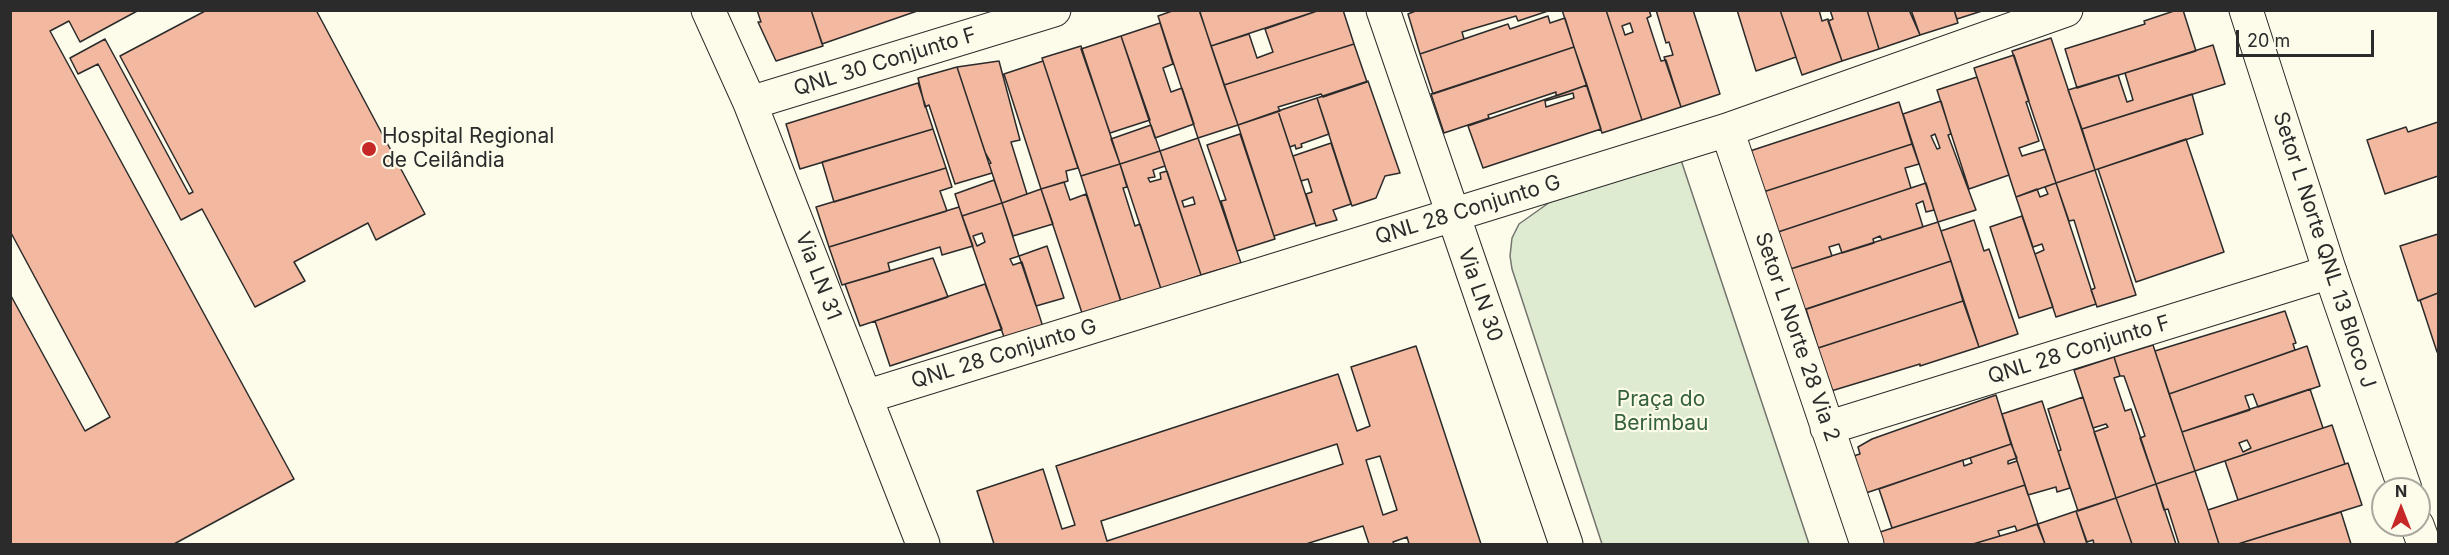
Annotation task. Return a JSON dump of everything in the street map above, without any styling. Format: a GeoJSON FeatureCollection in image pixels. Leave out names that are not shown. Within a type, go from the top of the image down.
{"type":"FeatureCollection","features":[{"type":"Feature","properties":{"kind":"street","name":"Via LN 31"},"geometry":{"type":"LineString","coordinates":[[708,10],[750,104],[923,544]]}},
{"type":"Feature","properties":{"kind":"street","name":"QNL 30 Conjunto F"},"geometry":{"type":"LineString","coordinates":[[750,104],[1012,17],[1054,10]]}},
{"type":"Feature","properties":{"kind":"street","name":"Via LN 30"},"geometry":{"type":"LineString","coordinates":[[1383,10],[1566,544]]}},
{"type":"Feature","properties":{"kind":"street","name":"QNL 28 Conjunto G"},"geometry":{"type":"LineString","coordinates":[[865,397],[1727,130],[2066,10]]}},
{"type":"Feature","properties":{"kind":"street","name":"Setor L Norte QNL 13 Bloco J"},"geometry":{"type":"LineString","coordinates":[[2248,11],[2330,272],[2401,477]]}},
{"type":"Feature","properties":{"kind":"street","name":"Setor L Norte 28 Via 2"},"geometry":{"type":"LineString","coordinates":[[1727,130],[1867,544]]}},
{"type":"Feature","properties":{"kind":"street","name":"QNL 28 Conjunto F"},"geometry":{"type":"LineString","coordinates":[[1827,428],[2330,272]]}},
{"type":"Feature","properties":{"kind":"green space","name":"Praça do Berimbau"},"geometry":{"type":"Polygon","coordinates":[[[1681,160],[1809,544],[1602,544],[1512,269],[1510,256],[1512,238],[1519,224],[1550,202],[1681,160]]]}},
{"type":"Feature","properties":{"kind":"building"},"geometry":{"type":"Polygon","coordinates":[[[10,10],[139,10],[80,42],[69,21],[50,31],[294,479],[174,544],[10,544],[10,294],[85,431],[110,417],[10,231],[10,10]]]}},
{"type":"Feature","properties":{"kind":"building"},"geometry":{"type":"Polygon","coordinates":[[[207,10],[316,10],[425,214],[376,240],[368,223],[294,262],[305,281],[255,307],[202,209],[181,220],[98,64],[78,74],[70,58],[105,39],[189,194],[193,192],[120,56],[207,10]]]}},
{"type":"Feature","properties":{"kind":"building"},"geometry":{"type":"Polygon","coordinates":[[[757,10],[811,10],[823,46],[776,61],[758,22],[761,22],[757,10]]]}},
{"type":"Feature","properties":{"kind":"building"},"geometry":{"type":"Polygon","coordinates":[[[811,10],[920,10],[822,44],[811,10]]]}},
{"type":"Feature","properties":{"kind":"building"},"geometry":{"type":"Polygon","coordinates":[[[1175,10],[1199,10],[1238,125],[1198,138],[1158,16],[1175,10]]]}},
{"type":"Feature","properties":{"kind":"building"},"geometry":{"type":"Polygon","coordinates":[[[1204,10],[1320,10],[1211,46],[1200,12],[1204,10]]]}},
{"type":"Feature","properties":{"kind":"building"},"geometry":{"type":"Polygon","coordinates":[[[1320,10],[1343,10],[1354,44],[1224,85],[1211,46],[1249,34],[1257,58],[1273,52],[1265,29],[1320,10]]]}},
{"type":"Feature","properties":{"kind":"building"},"geometry":{"type":"Polygon","coordinates":[[[1418,10],[1551,10],[1518,21],[1516,16],[1462,32],[1464,39],[1420,54],[1408,14],[1418,10]]]}},
{"type":"Feature","properties":{"kind":"building"},"geometry":{"type":"Polygon","coordinates":[[[1562,10],[1606,10],[1642,120],[1602,133],[1562,10]]]}},
{"type":"Feature","properties":{"kind":"building"},"geometry":{"type":"Polygon","coordinates":[[[1606,10],[1649,10],[1651,16],[1647,18],[1661,61],[1666,60],[1681,107],[1642,120],[1606,10]],[[1630,23],[1622,26],[1625,35],[1633,32],[1630,23]]]}},
{"type":"Feature","properties":{"kind":"building"},"geometry":{"type":"Polygon","coordinates":[[[1656,10],[1693,10],[1720,94],[1681,107],[1664,57],[1673,55],[1669,42],[1666,43],[1656,10]]]}},
{"type":"Feature","properties":{"kind":"building"},"geometry":{"type":"Polygon","coordinates":[[[1737,10],[1780,10],[1796,57],[1756,71],[1737,10]]]}},
{"type":"Feature","properties":{"kind":"building"},"geometry":{"type":"Polygon","coordinates":[[[1780,10],[1819,10],[1822,21],[1828,19],[1842,61],[1802,75],[1780,10]]]}},
{"type":"Feature","properties":{"kind":"building"},"geometry":{"type":"Polygon","coordinates":[[[1830,10],[1867,10],[1879,49],[1842,61],[1828,21],[1833,19],[1830,10]]]}},
{"type":"Feature","properties":{"kind":"building"},"geometry":{"type":"Polygon","coordinates":[[[1867,10],[1909,10],[1920,35],[1879,49],[1867,10]]]}},
{"type":"Feature","properties":{"kind":"building"},"geometry":{"type":"Polygon","coordinates":[[[1911,10],[1954,10],[1958,23],[1920,35],[1911,10]]]}},
{"type":"Feature","properties":{"kind":"building"},"geometry":{"type":"Polygon","coordinates":[[[1954,10],[1985,10],[1957,19],[1954,10]]]}},
{"type":"Feature","properties":{"kind":"building"},"geometry":{"type":"Polygon","coordinates":[[[2183,10],[2196,51],[2077,88],[2065,49],[2145,24],[2144,21],[2183,10]]]}},
{"type":"Feature","properties":{"kind":"building"},"geometry":{"type":"Polygon","coordinates":[[[1548,16],[1550,23],[1565,18],[1574,47],[1433,94],[1420,54],[1508,24],[1510,29],[1548,16]]]}},
{"type":"Feature","properties":{"kind":"building"},"geometry":{"type":"Polygon","coordinates":[[[1160,23],[1173,64],[1163,68],[1171,92],[1182,88],[1194,124],[1155,138],[1121,36],[1160,23]]]}},
{"type":"Feature","properties":{"kind":"building"},"geometry":{"type":"Polygon","coordinates":[[[1121,36],[1150,120],[1110,133],[1081,49],[1121,36]]]}},
{"type":"Feature","properties":{"kind":"building"},"geometry":{"type":"Polygon","coordinates":[[[2051,38],[2095,170],[2056,183],[2012,51],[2051,38]]]}},
{"type":"Feature","properties":{"kind":"building"},"geometry":{"type":"Polygon","coordinates":[[[1354,44],[1367,82],[1323,97],[1321,94],[1278,107],[1280,111],[1238,125],[1224,85],[1354,44]]]}},
{"type":"Feature","properties":{"kind":"building"},"geometry":{"type":"Polygon","coordinates":[[[2213,45],[2225,84],[2082,129],[2068,90],[2118,75],[2127,102],[2133,100],[2125,73],[2213,45]]]}},
{"type":"Feature","properties":{"kind":"building"},"geometry":{"type":"Polygon","coordinates":[[[1081,46],[1120,164],[1081,176],[1042,58],[1081,46]]]}},
{"type":"Feature","properties":{"kind":"building"},"geometry":{"type":"Polygon","coordinates":[[[1574,47],[1587,85],[1556,96],[1556,92],[1444,133],[1431,94],[1574,47]]]}},
{"type":"Feature","properties":{"kind":"building"},"geometry":{"type":"Polygon","coordinates":[[[2014,55],[2039,141],[2019,148],[2022,156],[2045,149],[2056,183],[2016,197],[1974,68],[2014,55]]]}},
{"type":"Feature","properties":{"kind":"building"},"geometry":{"type":"Polygon","coordinates":[[[999,61],[1020,140],[1011,142],[1027,194],[1002,203],[989,164],[991,163],[985,152],[957,67],[999,61]]]}},
{"type":"Feature","properties":{"kind":"building"},"geometry":{"type":"Polygon","coordinates":[[[1043,61],[1078,168],[1066,171],[1068,181],[1041,189],[1004,74],[1043,61]]]}},
{"type":"Feature","properties":{"kind":"building"},"geometry":{"type":"Polygon","coordinates":[[[957,67],[992,173],[955,184],[929,105],[925,107],[918,78],[957,67]]]}},
{"type":"Feature","properties":{"kind":"building"},"geometry":{"type":"Polygon","coordinates":[[[1977,77],[2009,175],[1969,189],[1937,90],[1977,77]]]}},
{"type":"Feature","properties":{"kind":"building"},"geometry":{"type":"Polygon","coordinates":[[[1368,81],[1400,173],[1385,176],[1376,198],[1352,206],[1317,98],[1368,81]]]}},
{"type":"Feature","properties":{"kind":"building"},"geometry":{"type":"Polygon","coordinates":[[[918,83],[933,129],[800,169],[786,124],[918,83]]]}},
{"type":"Feature","properties":{"kind":"building"},"geometry":{"type":"Polygon","coordinates":[[[1587,85],[1601,129],[1483,168],[1468,126],[1587,85]],[[1573,93],[1545,101],[1546,107],[1574,98],[1573,93]]]}},
{"type":"Feature","properties":{"kind":"building"},"geometry":{"type":"Polygon","coordinates":[[[2192,94],[2203,134],[2095,170],[2082,129],[2192,94]]]}},
{"type":"Feature","properties":{"kind":"building"},"geometry":{"type":"Polygon","coordinates":[[[1317,98],[1329,134],[1301,144],[1302,147],[1296,149],[1295,145],[1290,147],[1278,111],[1317,98]]]}},
{"type":"Feature","properties":{"kind":"building"},"geometry":{"type":"Polygon","coordinates":[[[1941,101],[1951,134],[1948,135],[1976,210],[1938,222],[1903,114],[1941,101]],[[1935,134],[1931,136],[1937,149],[1940,148],[1935,134]]]}},
{"type":"Feature","properties":{"kind":"building"},"geometry":{"type":"Polygon","coordinates":[[[1899,102],[1912,144],[1760,193],[1747,152],[1899,102]]]}},
{"type":"Feature","properties":{"kind":"building"},"geometry":{"type":"Polygon","coordinates":[[[1278,111],[1315,223],[1274,236],[1238,125],[1278,111]]]}},
{"type":"Feature","properties":{"kind":"building"},"geometry":{"type":"Polygon","coordinates":[[[2438,122],[2438,176],[2385,194],[2367,140],[2406,127],[2408,132],[2438,122]]]}},
{"type":"Feature","properties":{"kind":"building"},"geometry":{"type":"Polygon","coordinates":[[[1151,125],[1160,151],[1120,164],[1111,139],[1151,125]]]}},
{"type":"Feature","properties":{"kind":"building"},"geometry":{"type":"Polygon","coordinates":[[[933,129],[946,168],[834,202],[822,162],[933,129]]]}},
{"type":"Feature","properties":{"kind":"building"},"geometry":{"type":"Polygon","coordinates":[[[1240,134],[1275,239],[1237,251],[1221,201],[1226,200],[1207,145],[1240,134]]]}},
{"type":"Feature","properties":{"kind":"building"},"geometry":{"type":"Polygon","coordinates":[[[1198,138],[1241,263],[1201,275],[1160,151],[1198,138]],[[1193,197],[1182,201],[1184,207],[1195,204],[1193,197]]]}},
{"type":"Feature","properties":{"kind":"building"},"geometry":{"type":"Polygon","coordinates":[[[2186,139],[2224,252],[2136,282],[2098,169],[2186,139]]]}},
{"type":"Feature","properties":{"kind":"building"},"geometry":{"type":"Polygon","coordinates":[[[1331,143],[1351,204],[1333,210],[1337,220],[1316,226],[1306,194],[1312,192],[1308,179],[1301,181],[1293,156],[1331,143]]]}},
{"type":"Feature","properties":{"kind":"building"},"geometry":{"type":"Polygon","coordinates":[[[1912,144],[1919,164],[1905,168],[1911,188],[1775,233],[1760,193],[1912,144]]]}},
{"type":"Feature","properties":{"kind":"building"},"geometry":{"type":"Polygon","coordinates":[[[1160,151],[1165,166],[1153,170],[1155,177],[1148,178],[1150,182],[1161,179],[1160,173],[1167,171],[1201,275],[1161,289],[1120,164],[1160,151]]]}},
{"type":"Feature","properties":{"kind":"building"},"geometry":{"type":"Polygon","coordinates":[[[1120,164],[1127,187],[1123,188],[1135,226],[1140,224],[1161,289],[1121,302],[1081,176],[1120,164]]]}},
{"type":"Feature","properties":{"kind":"building"},"geometry":{"type":"Polygon","coordinates":[[[946,168],[952,187],[940,191],[947,211],[829,247],[816,207],[946,168]]]}},
{"type":"Feature","properties":{"kind":"building"},"geometry":{"type":"Polygon","coordinates":[[[2095,170],[2136,295],[2097,307],[2091,290],[2095,288],[2074,220],[2069,221],[2056,183],[2095,170]]]}},
{"type":"Feature","properties":{"kind":"building"},"geometry":{"type":"Polygon","coordinates":[[[994,180],[1002,203],[962,216],[955,194],[994,180]]]}},
{"type":"Feature","properties":{"kind":"building"},"geometry":{"type":"Polygon","coordinates":[[[1064,182],[1070,200],[1086,194],[1122,304],[1083,316],[1041,189],[1064,182]]]}},
{"type":"Feature","properties":{"kind":"building"},"geometry":{"type":"Polygon","coordinates":[[[1926,183],[1934,210],[1926,212],[1923,201],[1916,204],[1923,227],[1882,240],[1880,236],[1873,239],[1874,243],[1842,253],[1839,244],[1829,247],[1832,256],[1781,272],[1775,233],[1926,183]]]}},
{"type":"Feature","properties":{"kind":"building"},"geometry":{"type":"Polygon","coordinates":[[[2056,183],[2096,304],[2056,317],[2035,254],[2044,250],[2042,244],[2033,247],[2016,197],[2037,189],[2040,197],[2048,194],[2045,187],[2056,183]]]}},
{"type":"Feature","properties":{"kind":"building"},"geometry":{"type":"Polygon","coordinates":[[[1041,189],[1053,224],[1013,236],[1002,203],[1041,189]]]}},
{"type":"Feature","properties":{"kind":"building"},"geometry":{"type":"Polygon","coordinates":[[[1002,203],[1019,256],[1010,259],[1013,265],[1022,262],[1043,327],[1005,340],[962,216],[1002,203]],[[982,233],[973,236],[977,246],[985,242],[982,233]]]}},
{"type":"Feature","properties":{"kind":"building"},"geometry":{"type":"Polygon","coordinates":[[[959,207],[973,246],[942,255],[940,247],[888,263],[890,271],[842,285],[829,247],[959,207]]]}},
{"type":"Feature","properties":{"kind":"building"},"geometry":{"type":"Polygon","coordinates":[[[2022,216],[2053,307],[2019,318],[1990,227],[2022,216]]]}},
{"type":"Feature","properties":{"kind":"building"},"geometry":{"type":"Polygon","coordinates":[[[1974,220],[1984,251],[1989,249],[2018,334],[1979,347],[1941,231],[1974,220]]]}},
{"type":"Feature","properties":{"kind":"building"},"geometry":{"type":"Polygon","coordinates":[[[1938,222],[1951,261],[1792,314],[1781,272],[1938,222]]]}},
{"type":"Feature","properties":{"kind":"building"},"geometry":{"type":"Polygon","coordinates":[[[2438,234],[2438,293],[2418,301],[2400,246],[2438,234]]]}},
{"type":"Feature","properties":{"kind":"building"},"geometry":{"type":"Polygon","coordinates":[[[1047,246],[1064,298],[1036,306],[1019,256],[1047,246]]]}},
{"type":"Feature","properties":{"kind":"building"},"geometry":{"type":"Polygon","coordinates":[[[933,258],[948,297],[860,326],[845,284],[933,258]]]}},
{"type":"Feature","properties":{"kind":"building"},"geometry":{"type":"Polygon","coordinates":[[[1951,261],[1963,301],[1818,348],[1806,309],[1951,261]]]}},
{"type":"Feature","properties":{"kind":"building"},"geometry":{"type":"Polygon","coordinates":[[[985,284],[1002,329],[890,366],[875,321],[985,284]]]}},
{"type":"Feature","properties":{"kind":"building"},"geometry":{"type":"Polygon","coordinates":[[[2438,293],[2438,351],[2437,352],[2420,300],[2438,293]]]}},
{"type":"Feature","properties":{"kind":"building"},"geometry":{"type":"Polygon","coordinates":[[[1963,301],[1979,347],[1818,395],[1812,350],[1963,301]]]}},
{"type":"Feature","properties":{"kind":"building"},"geometry":{"type":"Polygon","coordinates":[[[2285,311],[2296,343],[2293,344],[2295,350],[2169,394],[2155,351],[2285,311]]]}},
{"type":"Feature","properties":{"kind":"building"},"geometry":{"type":"Polygon","coordinates":[[[2153,345],[2195,471],[2156,484],[2140,438],[2145,436],[2124,376],[2120,376],[2114,357],[2153,345]]]}},
{"type":"Feature","properties":{"kind":"building"},"geometry":{"type":"Polygon","coordinates":[[[1416,346],[1481,544],[1409,544],[1407,537],[1393,542],[1394,544],[1369,544],[1363,526],[1306,544],[994,544],[977,491],[1043,469],[1062,529],[1075,525],[1056,466],[1338,374],[1357,431],[1370,426],[1351,367],[1416,346]],[[1337,444],[1101,521],[1107,541],[1343,464],[1337,444]],[[1380,456],[1366,460],[1383,515],[1397,510],[1380,456]]]}},
{"type":"Feature","properties":{"kind":"building"},"geometry":{"type":"Polygon","coordinates":[[[2307,346],[2320,386],[2258,407],[2253,394],[2245,396],[2250,410],[2182,432],[2169,394],[2307,346]]]}},
{"type":"Feature","properties":{"kind":"building"},"geometry":{"type":"Polygon","coordinates":[[[2114,357],[2120,376],[2114,378],[2125,411],[2131,409],[2156,484],[2116,498],[2094,432],[2108,427],[2106,424],[2093,428],[2074,370],[2114,357]]]}},
{"type":"Feature","properties":{"kind":"building"},"geometry":{"type":"Polygon","coordinates":[[[2310,389],[2323,428],[2195,471],[2182,432],[2310,389]],[[2247,440],[2239,443],[2243,452],[2251,448],[2247,440]]]}},
{"type":"Feature","properties":{"kind":"building"},"geometry":{"type":"Polygon","coordinates":[[[1996,395],[2011,444],[1863,494],[1850,457],[1860,454],[1858,447],[1872,439],[1996,395]]]}},
{"type":"Feature","properties":{"kind":"building"},"geometry":{"type":"Polygon","coordinates":[[[2083,397],[2116,498],[2078,511],[2058,451],[2061,450],[2048,409],[2083,397]]]}},
{"type":"Feature","properties":{"kind":"building"},"geometry":{"type":"Polygon","coordinates":[[[2042,401],[2070,488],[2057,492],[2056,487],[2028,495],[2002,414],[2042,401]]]}},
{"type":"Feature","properties":{"kind":"building"},"geometry":{"type":"Polygon","coordinates":[[[2332,425],[2345,464],[2238,500],[2225,461],[2332,425]]]}},
{"type":"Feature","properties":{"kind":"building"},"geometry":{"type":"Polygon","coordinates":[[[2011,444],[2017,458],[2008,461],[2008,464],[2017,461],[2025,485],[1892,528],[1879,489],[1963,460],[1964,466],[1972,463],[1970,458],[2011,444]]]}},
{"type":"Feature","properties":{"kind":"building"},"geometry":{"type":"Polygon","coordinates":[[[2348,463],[2362,505],[2238,544],[2219,544],[2208,510],[2348,463]]]}},
{"type":"Feature","properties":{"kind":"building"},"geometry":{"type":"Polygon","coordinates":[[[2195,471],[2219,544],[2179,544],[2168,509],[2164,510],[2156,484],[2195,471]]]}},
{"type":"Feature","properties":{"kind":"building"},"geometry":{"type":"Polygon","coordinates":[[[2156,484],[2176,544],[2132,544],[2116,498],[2156,484]]]}},
{"type":"Feature","properties":{"kind":"building"},"geometry":{"type":"Polygon","coordinates":[[[2025,485],[2038,524],[2017,531],[2015,526],[1998,531],[2000,536],[1973,544],[1878,544],[1874,534],[2025,485]]]}},
{"type":"Feature","properties":{"kind":"building"},"geometry":{"type":"Polygon","coordinates":[[[2116,498],[2132,544],[2094,544],[2093,540],[2087,542],[2076,511],[2116,498]]]}},
{"type":"Feature","properties":{"kind":"building"},"geometry":{"type":"Polygon","coordinates":[[[2076,511],[2087,544],[2045,544],[2038,524],[2076,511]]]}},
{"type":"Feature","properties":{"kind":"building"},"geometry":{"type":"Polygon","coordinates":[[[2341,512],[2351,544],[2238,544],[2341,512]]]}},
{"type":"Feature","properties":{"kind":"building"},"geometry":{"type":"Polygon","coordinates":[[[2037,524],[2045,544],[1973,544],[2017,531],[2037,524]]]}},
{"type":"Feature","properties":{"kind":"place","name":"Hospital Regional de Ceilândia"},"geometry":{"type":"Point","coordinates":[369,149]}}]}
